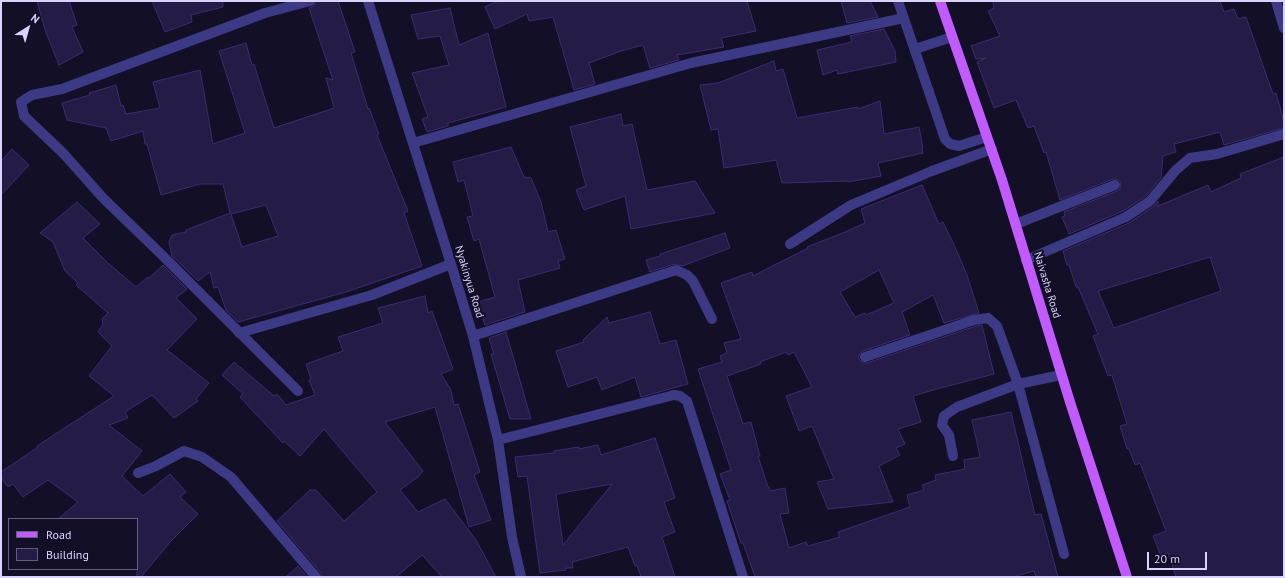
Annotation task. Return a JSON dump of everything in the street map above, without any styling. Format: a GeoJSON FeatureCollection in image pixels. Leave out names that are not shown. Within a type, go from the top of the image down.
{"type":"FeatureCollection","features":[{"type":"Feature","properties":{"kind":"main road","name":"Naivasha Road"},"geometry":{"type":"LineString","coordinates":[[940,1],[992,149],[1061,375],[1127,577]]}},
{"type":"Feature","properties":{"kind":"street"},"geometry":{"type":"LineString","coordinates":[[298,391],[103,198],[63,153],[24,116],[21,102],[32,95],[62,89],[265,13],[310,1]]}},
{"type":"Feature","properties":{"kind":"street","name":"Nyakinyua Road"},"geometry":{"type":"LineString","coordinates":[[368,1],[473,336],[498,440],[512,537],[521,577]]}},
{"type":"Feature","properties":{"kind":"street"},"geometry":{"type":"LineString","coordinates":[[898,1],[945,139],[950,144],[959,146],[987,137]]}},
{"type":"Feature","properties":{"kind":"street"},"geometry":{"type":"LineString","coordinates":[[1276,1],[1284,28]]}},
{"type":"Feature","properties":{"kind":"street"},"geometry":{"type":"LineString","coordinates":[[413,143],[691,63],[904,18]]}},
{"type":"Feature","properties":{"kind":"street"},"geometry":{"type":"LineString","coordinates":[[915,49],[952,36]]}},
{"type":"Feature","properties":{"kind":"street"},"geometry":{"type":"LineString","coordinates":[[1026,260],[1126,217],[1150,201],[1176,170],[1190,158],[1217,154],[1284,134]]}},
{"type":"Feature","properties":{"kind":"street"},"geometry":{"type":"LineString","coordinates":[[790,244],[851,205],[932,171],[992,149]]}},
{"type":"Feature","properties":{"kind":"street"},"geometry":{"type":"LineString","coordinates":[[1016,224],[1115,185]]}},
{"type":"Feature","properties":{"kind":"street"},"geometry":{"type":"LineString","coordinates":[[239,333],[372,295],[451,264]]}},
{"type":"Feature","properties":{"kind":"street"},"geometry":{"type":"LineString","coordinates":[[473,336],[676,270],[687,275],[693,281],[712,319]]}},
{"type":"Feature","properties":{"kind":"street"},"geometry":{"type":"LineString","coordinates":[[865,357],[974,320],[988,318],[997,326],[1018,384],[1064,554]]}},
{"type":"Feature","properties":{"kind":"street"},"geometry":{"type":"LineString","coordinates":[[953,456],[948,435],[942,425],[944,416],[957,407],[1018,384],[1061,375]]}},
{"type":"Feature","properties":{"kind":"street"},"geometry":{"type":"LineString","coordinates":[[498,440],[674,395],[680,396],[687,401],[743,577]]}},
{"type":"Feature","properties":{"kind":"street"},"geometry":{"type":"LineString","coordinates":[[138,473],[156,466],[184,450],[202,457],[231,477],[316,577]]}},
{"type":"Feature","properties":{"kind":"building"},"geometry":{"type":"Polygon","coordinates":[[[37,1],[69,1],[77,25],[72,27],[83,52],[59,65],[45,30],[37,1]]]}},
{"type":"Feature","properties":{"kind":"building"},"geometry":{"type":"Polygon","coordinates":[[[152,1],[223,1],[223,7],[191,15],[192,22],[165,32],[152,1]]]}},
{"type":"Feature","properties":{"kind":"building"},"geometry":{"type":"Polygon","coordinates":[[[316,1],[338,1],[355,52],[351,53],[368,109],[369,108],[379,134],[377,135],[408,211],[404,213],[422,266],[346,292],[238,322],[226,310],[218,287],[214,288],[210,272],[198,281],[172,256],[169,242],[172,235],[186,232],[186,230],[230,213],[223,184],[200,184],[161,195],[147,144],[145,144],[143,131],[111,141],[106,128],[67,120],[62,103],[90,95],[89,93],[116,85],[121,106],[123,105],[126,114],[160,108],[153,82],[200,70],[213,144],[245,133],[219,51],[246,43],[274,128],[334,108],[326,78],[333,80],[309,8],[314,6],[316,1]],[[266,205],[231,214],[242,247],[278,236],[266,205]]]}},
{"type":"Feature","properties":{"kind":"building"},"geometry":{"type":"Polygon","coordinates":[[[498,1],[747,1],[756,31],[721,38],[724,47],[677,55],[679,60],[650,68],[643,45],[621,51],[589,63],[595,84],[574,90],[553,17],[529,21],[527,14],[495,29],[485,7],[498,1]]]}},
{"type":"Feature","properties":{"kind":"building"},"geometry":{"type":"Polygon","coordinates":[[[841,1],[870,1],[878,17],[847,23],[841,1]]]}},
{"type":"Feature","properties":{"kind":"building"},"geometry":{"type":"Polygon","coordinates":[[[993,1],[1220,1],[1224,12],[1234,9],[1238,19],[1246,17],[1273,94],[1276,93],[1284,122],[1284,128],[1224,145],[1220,132],[1174,144],[1176,152],[1163,156],[1161,178],[1146,196],[1123,211],[1069,234],[1062,217],[1065,216],[1064,212],[1117,191],[1120,189],[1121,183],[1119,180],[1113,179],[1060,200],[1046,152],[1044,153],[1034,126],[1028,128],[1016,100],[994,108],[977,62],[986,58],[976,59],[971,46],[1000,36],[988,11],[994,8],[993,1]]]}},
{"type":"Feature","properties":{"kind":"building"},"geometry":{"type":"Polygon","coordinates":[[[450,8],[459,45],[488,33],[506,107],[448,123],[448,126],[427,132],[422,119],[428,117],[412,73],[449,65],[440,36],[418,39],[411,15],[450,8]]]}},
{"type":"Feature","properties":{"kind":"building"},"geometry":{"type":"Polygon","coordinates":[[[884,29],[895,51],[896,62],[838,74],[837,70],[823,75],[817,50],[852,42],[850,36],[884,29]]]}},
{"type":"Feature","properties":{"kind":"building"},"geometry":{"type":"Polygon","coordinates":[[[774,61],[776,71],[783,69],[797,118],[858,107],[858,109],[880,101],[884,134],[919,127],[923,153],[878,163],[881,176],[848,182],[782,183],[776,160],[724,168],[718,129],[711,130],[700,85],[718,83],[774,61]]]}},
{"type":"Feature","properties":{"kind":"building"},"geometry":{"type":"Polygon","coordinates":[[[621,114],[623,126],[632,124],[647,190],[695,181],[715,213],[631,229],[625,196],[584,210],[576,190],[586,186],[570,127],[621,114]]]}},
{"type":"Feature","properties":{"kind":"building"},"geometry":{"type":"Polygon","coordinates":[[[511,147],[524,177],[531,178],[541,202],[548,232],[556,230],[565,259],[558,261],[560,268],[518,280],[525,312],[485,325],[478,302],[495,297],[479,239],[474,241],[467,217],[473,216],[464,180],[458,182],[453,162],[511,147]]]}},
{"type":"Feature","properties":{"kind":"building"},"geometry":{"type":"Polygon","coordinates":[[[12,149],[29,165],[1,195],[1,161],[12,149]]]}},
{"type":"Feature","properties":{"kind":"building"},"geometry":{"type":"Polygon","coordinates":[[[1284,157],[1284,577],[1176,577],[1168,553],[1161,556],[1153,536],[1166,531],[1140,463],[1135,465],[1129,449],[1127,449],[1120,426],[1127,424],[1112,375],[1108,376],[1093,336],[1098,334],[1078,287],[1076,287],[1063,251],[1129,223],[1154,206],[1158,201],[1158,206],[1208,185],[1211,192],[1241,178],[1240,174],[1284,157]],[[1210,257],[1098,291],[1114,328],[1221,291],[1210,257]]]}},
{"type":"Feature","properties":{"kind":"building"},"geometry":{"type":"Polygon","coordinates":[[[922,185],[939,224],[943,222],[955,247],[967,275],[979,313],[944,323],[933,295],[902,312],[910,335],[863,351],[859,355],[859,359],[863,363],[867,363],[982,325],[994,374],[913,396],[921,422],[898,429],[905,444],[896,448],[900,455],[879,466],[893,502],[828,509],[817,482],[834,479],[812,426],[799,431],[786,396],[812,387],[794,352],[788,355],[786,352],[760,362],[761,364],[727,376],[743,424],[751,422],[760,456],[758,456],[770,491],[785,488],[789,513],[780,514],[789,548],[806,542],[808,546],[840,537],[838,532],[910,507],[907,495],[924,490],[922,485],[936,480],[935,475],[965,469],[964,460],[980,457],[972,420],[1011,412],[1035,515],[1041,514],[1058,577],[1036,577],[1034,571],[1012,577],[755,577],[743,543],[741,543],[727,501],[730,500],[720,474],[731,470],[698,369],[722,362],[720,356],[727,353],[724,343],[741,339],[721,283],[752,272],[753,276],[808,248],[807,247],[865,223],[861,209],[922,185]],[[879,270],[840,292],[855,317],[865,313],[866,315],[894,303],[879,270]]]}},
{"type":"Feature","properties":{"kind":"building"},"geometry":{"type":"Polygon","coordinates":[[[77,202],[100,224],[83,238],[108,263],[136,287],[148,277],[149,278],[163,265],[187,289],[176,298],[197,319],[167,350],[209,383],[196,399],[198,401],[174,418],[152,395],[125,412],[128,418],[109,425],[142,451],[122,476],[143,496],[170,474],[186,492],[180,497],[198,514],[171,541],[141,577],[137,577],[138,518],[59,518],[78,502],[48,480],[23,497],[13,484],[8,487],[1,477],[1,472],[37,448],[37,446],[114,396],[89,376],[112,346],[98,332],[103,324],[102,319],[108,313],[76,285],[78,283],[65,271],[53,242],[40,233],[77,202]]]}},
{"type":"Feature","properties":{"kind":"building"},"geometry":{"type":"Polygon","coordinates":[[[725,233],[730,248],[682,266],[674,264],[650,272],[646,260],[725,233]]]}},
{"type":"Feature","properties":{"kind":"building"},"geometry":{"type":"Polygon","coordinates":[[[425,296],[428,313],[432,311],[453,369],[441,374],[451,390],[454,405],[458,404],[480,472],[474,475],[491,520],[469,527],[435,407],[385,422],[423,471],[418,477],[400,490],[418,512],[445,499],[476,540],[496,577],[442,577],[422,555],[396,577],[322,577],[321,573],[277,521],[310,490],[316,490],[344,521],[377,492],[324,429],[300,456],[284,441],[283,443],[240,397],[243,394],[222,375],[234,362],[274,396],[277,394],[286,405],[315,395],[309,380],[311,379],[306,364],[343,351],[338,337],[383,323],[378,308],[425,296]]]}},
{"type":"Feature","properties":{"kind":"building"},"geometry":{"type":"Polygon","coordinates":[[[650,312],[660,344],[676,340],[688,384],[641,397],[635,377],[602,390],[597,377],[568,387],[556,351],[584,342],[583,340],[607,317],[609,323],[650,312]]]}},
{"type":"Feature","properties":{"kind":"building"},"geometry":{"type":"Polygon","coordinates":[[[506,332],[531,419],[510,419],[491,354],[494,354],[489,338],[506,332]]]}},
{"type":"Feature","properties":{"kind":"building"},"geometry":{"type":"Polygon","coordinates":[[[655,438],[675,498],[664,502],[675,532],[662,537],[675,577],[641,577],[628,547],[572,562],[573,568],[540,573],[527,476],[518,477],[515,457],[554,453],[554,451],[579,447],[579,449],[598,445],[601,455],[655,438]],[[612,484],[556,494],[563,545],[612,484]]]}},
{"type":"Feature","properties":{"kind":"building"},"geometry":{"type":"Polygon","coordinates":[[[298,566],[307,577],[286,577],[298,566]]]}}]}
